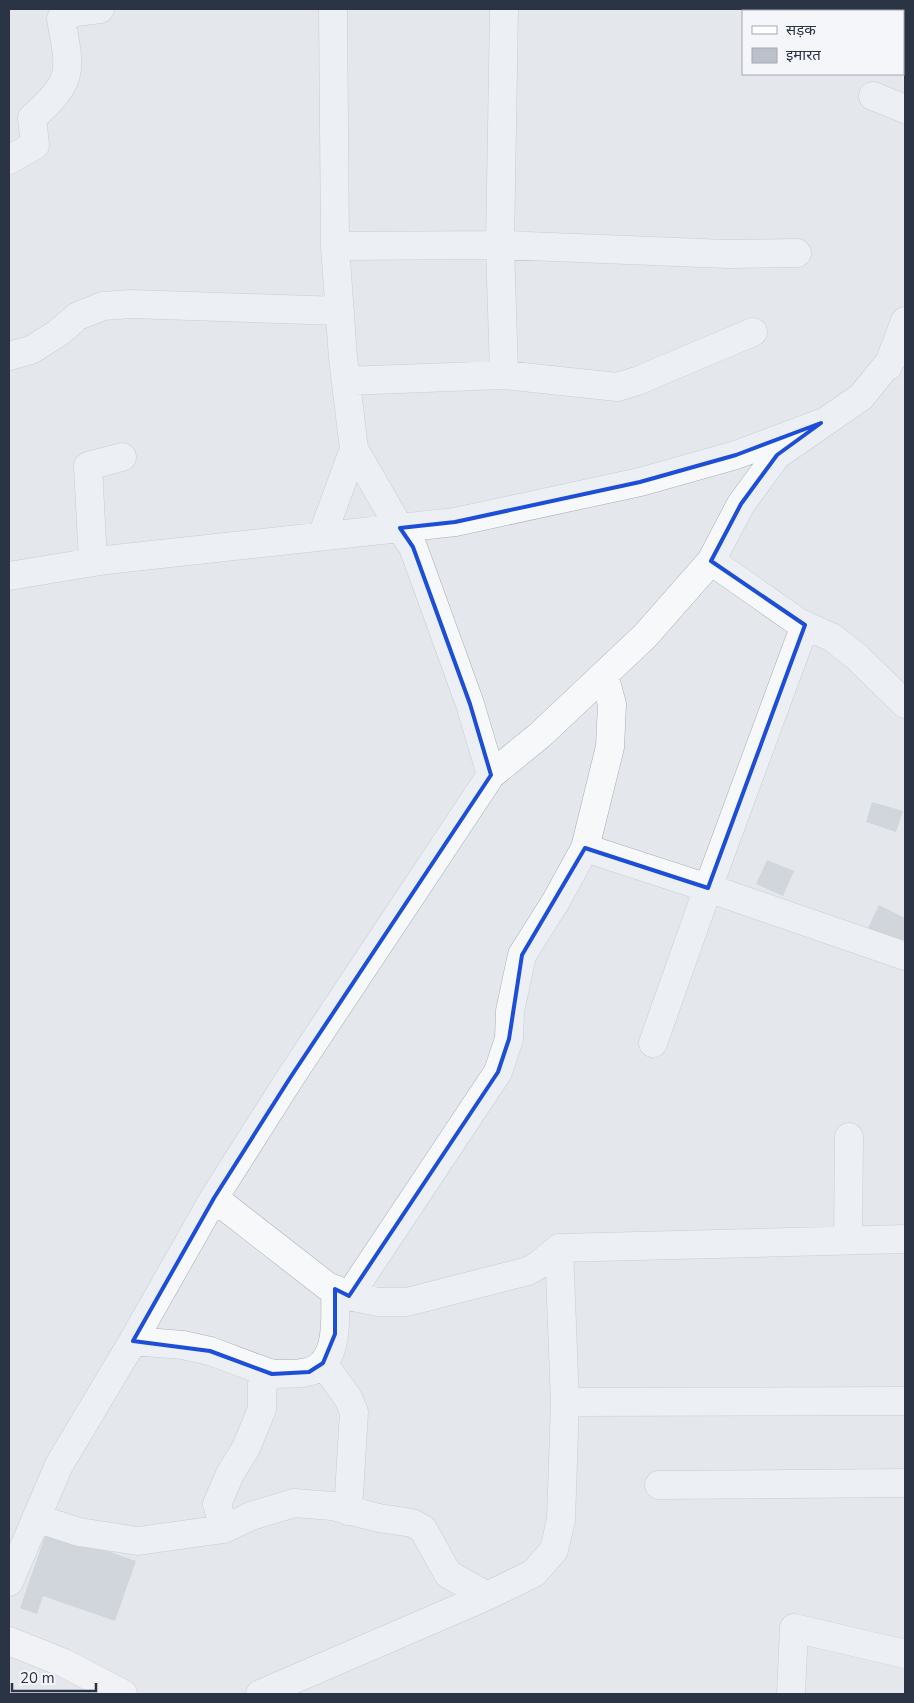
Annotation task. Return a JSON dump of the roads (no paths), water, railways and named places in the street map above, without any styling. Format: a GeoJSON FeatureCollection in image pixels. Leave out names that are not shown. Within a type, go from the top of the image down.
{"type":"FeatureCollection","features":[{"type":"Feature","properties":{"kind":"main road"},"geometry":{"type":"LineString","coordinates":[[9,1641],[64,1663],[123,1694]]}},
{"type":"Feature","properties":{"kind":"street"},"geometry":{"type":"LineString","coordinates":[[9,160],[36,145],[32,118],[61,89],[68,73],[60,19],[76,12],[100,9]]}},
{"type":"Feature","properties":{"kind":"street"},"geometry":{"type":"LineString","coordinates":[[333,9],[335,246],[346,381],[354,449],[416,556],[470,704],[491,776]]}},
{"type":"Feature","properties":{"kind":"street"},"geometry":{"type":"LineString","coordinates":[[504,9],[500,245],[504,376]]}},
{"type":"Feature","properties":{"kind":"street"},"geometry":{"type":"LineString","coordinates":[[873,96],[905,109]]}},
{"type":"Feature","properties":{"kind":"street"},"geometry":{"type":"LineString","coordinates":[[335,246],[500,245],[727,254],[796,253]]}},
{"type":"Feature","properties":{"kind":"street"},"geometry":{"type":"LineString","coordinates":[[9,356],[31,350],[58,333],[78,316],[103,306],[131,304],[340,311]]}},
{"type":"Feature","properties":{"kind":"street"},"geometry":{"type":"LineString","coordinates":[[9,1582],[58,1465],[133,1341],[214,1198],[290,1078],[491,776],[540,736],[645,636],[711,561],[741,504],[777,455],[861,397],[896,359],[905,321]]}},
{"type":"Feature","properties":{"kind":"street"},"geometry":{"type":"LineString","coordinates":[[346,381],[504,376],[617,387],[637,381],[754,332]]}},
{"type":"Feature","properties":{"kind":"street"},"geometry":{"type":"LineString","coordinates":[[9,576],[93,562],[455,522],[640,482],[736,455],[821,423]]}},
{"type":"Feature","properties":{"kind":"street"},"geometry":{"type":"LineString","coordinates":[[322,536],[354,449]]}},
{"type":"Feature","properties":{"kind":"street"},"geometry":{"type":"LineString","coordinates":[[93,562],[88,466],[122,457]]}},
{"type":"Feature","properties":{"kind":"street"},"geometry":{"type":"LineString","coordinates":[[711,561],[805,624],[832,638],[851,652],[905,704]]}},
{"type":"Feature","properties":{"kind":"street"},"geometry":{"type":"LineString","coordinates":[[653,1044],[805,624]]}},
{"type":"Feature","properties":{"kind":"street"},"geometry":{"type":"LineString","coordinates":[[133,1341],[183,1345],[210,1350],[272,1374],[309,1372],[323,1363],[335,1334],[342,1292],[498,1072],[509,1039],[510,1011],[522,955],[556,901],[585,848],[610,747],[612,704],[604,675]]}},
{"type":"Feature","properties":{"kind":"street"},"geometry":{"type":"LineString","coordinates":[[585,848],[905,956]]}},
{"type":"Feature","properties":{"kind":"street"},"geometry":{"type":"LineString","coordinates":[[848,1240],[849,1137]]}},
{"type":"Feature","properties":{"kind":"street"},"geometry":{"type":"LineString","coordinates":[[214,1198],[327,1286],[378,1302],[407,1302],[432,1297],[468,1285],[528,1271],[540,1264],[559,1248],[905,1239]]}},
{"type":"Feature","properties":{"kind":"street"},"geometry":{"type":"LineString","coordinates":[[260,1694],[487,1596],[534,1573],[554,1550],[561,1520],[565,1402],[559,1248]]}},
{"type":"Feature","properties":{"kind":"street"},"geometry":{"type":"LineString","coordinates":[[323,1363],[348,1398],[354,1412],[348,1511]]}},
{"type":"Feature","properties":{"kind":"street"},"geometry":{"type":"LineString","coordinates":[[224,1529],[217,1504],[230,1474],[246,1448],[262,1409],[262,1384],[272,1374]]}},
{"type":"Feature","properties":{"kind":"street"},"geometry":{"type":"LineString","coordinates":[[565,1402],[905,1401]]}},
{"type":"Feature","properties":{"kind":"street"},"geometry":{"type":"LineString","coordinates":[[659,1485],[905,1483]]}},
{"type":"Feature","properties":{"kind":"street"},"geometry":{"type":"LineString","coordinates":[[36,1518],[79,1532],[138,1541],[224,1529],[251,1516],[294,1503],[332,1506],[348,1511],[412,1523],[423,1529],[448,1574],[487,1596]]}},
{"type":"Feature","properties":{"kind":"street"},"geometry":{"type":"LineString","coordinates":[[790,1694],[794,1628],[905,1654]]}}]}
